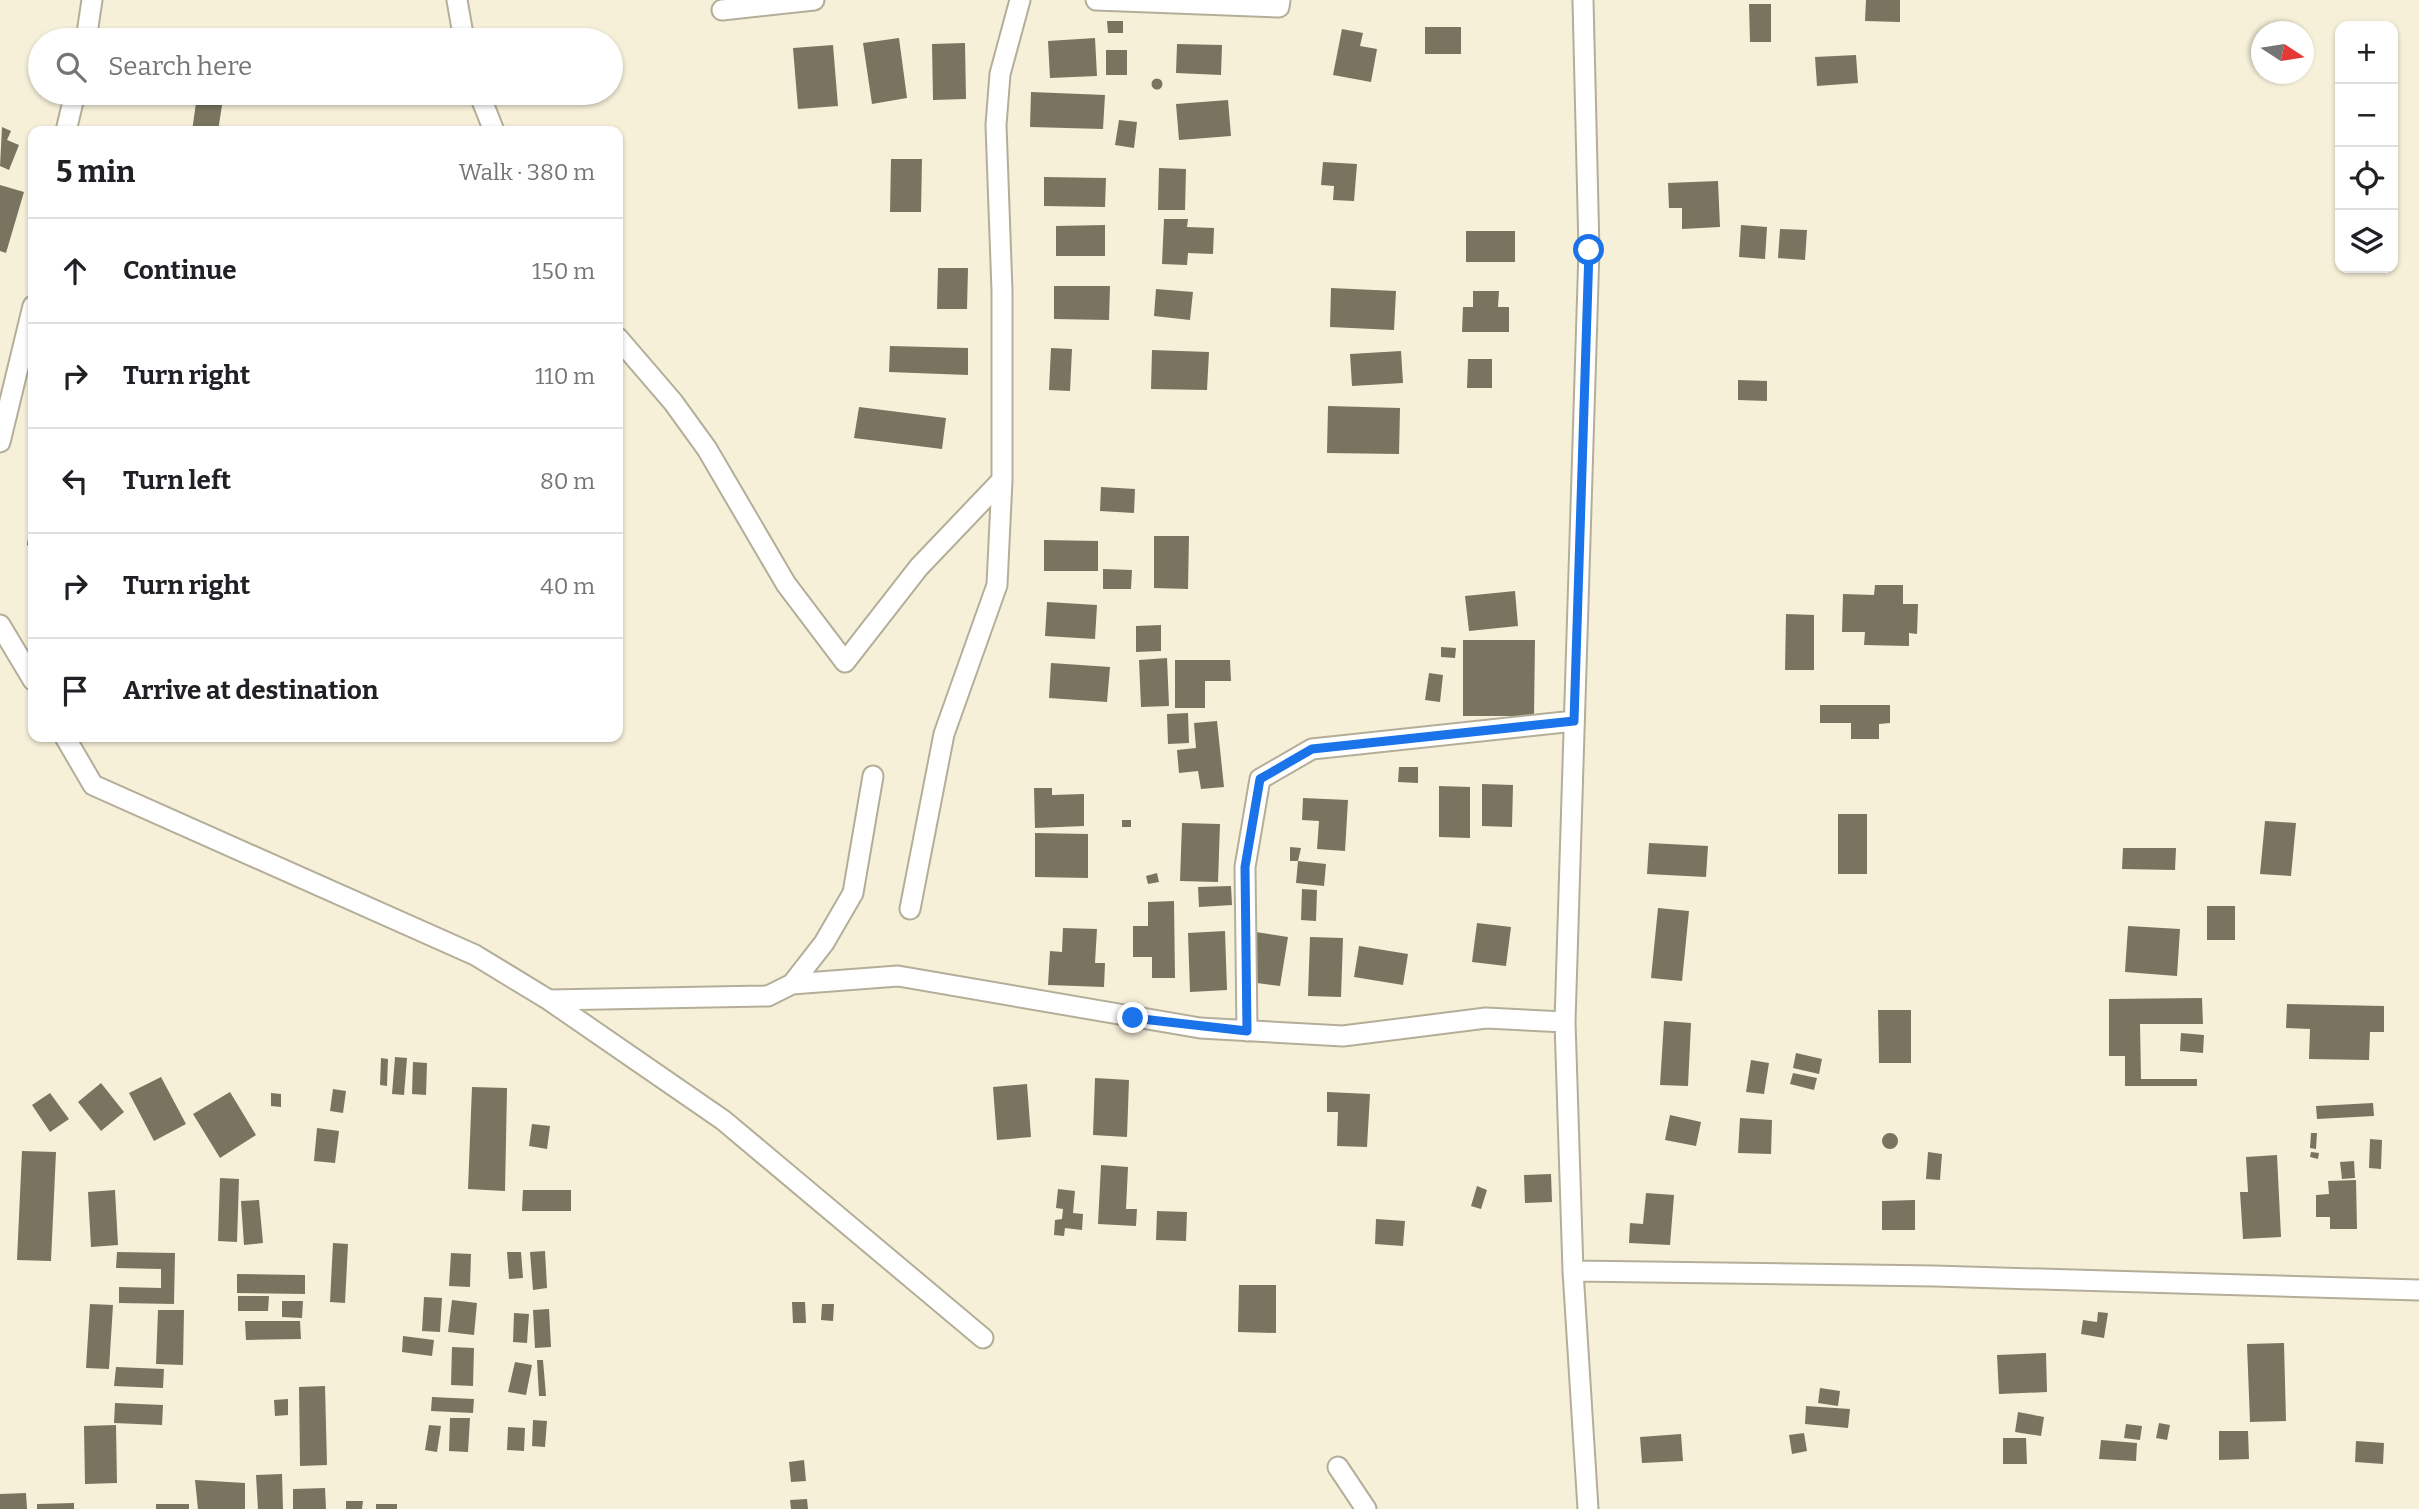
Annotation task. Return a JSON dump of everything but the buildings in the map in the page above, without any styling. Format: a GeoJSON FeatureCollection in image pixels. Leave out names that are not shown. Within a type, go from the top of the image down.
{"type":"FeatureCollection","features":[{"type":"Feature","properties":{"kind":"street"},"geometry":{"type":"LineString","coordinates":[[88,28],[92,0]]}},
{"type":"Feature","properties":{"kind":"street"},"geometry":{"type":"LineString","coordinates":[[457,0],[462,28]]}},
{"type":"Feature","properties":{"kind":"street"},"geometry":{"type":"LineString","coordinates":[[722,10],[814,0]]}},
{"type":"Feature","properties":{"kind":"street"},"geometry":{"type":"LineString","coordinates":[[909,909],[944,733],[997,585],[1002,480],[1002,291],[996,125],[1000,74],[1020,0]]}},
{"type":"Feature","properties":{"kind":"street"},"geometry":{"type":"LineString","coordinates":[[1096,0],[1279,7],[1280,0]]}},
{"type":"Feature","properties":{"kind":"street"},"geometry":{"type":"LineString","coordinates":[[1583,0],[1589,250],[1566,1022],[1573,1271],[1588,1509]]}},
{"type":"Feature","properties":{"kind":"street"},"geometry":{"type":"LineString","coordinates":[[67,126],[72,105]]}},
{"type":"Feature","properties":{"kind":"street"},"geometry":{"type":"LineString","coordinates":[[484,105],[492,126]]}},
{"type":"Feature","properties":{"kind":"street"},"geometry":{"type":"LineString","coordinates":[[0,442],[28,327]]}},
{"type":"Feature","properties":{"kind":"street"},"geometry":{"type":"LineString","coordinates":[[623,344],[673,402],[706,449],[786,584],[845,662],[919,567],[1002,480]]}},
{"type":"Feature","properties":{"kind":"street"},"geometry":{"type":"LineString","coordinates":[[0,625],[28,672]]}},
{"type":"Feature","properties":{"kind":"street"},"geometry":{"type":"LineString","coordinates":[[1247,1031],[1245,867],[1260,779],[1312,749],[1574,721]]}},
{"type":"Feature","properties":{"kind":"street"},"geometry":{"type":"LineString","coordinates":[[68,742],[93,785],[474,955],[550,1000],[723,1120],[983,1339]]}},
{"type":"Feature","properties":{"kind":"street"},"geometry":{"type":"LineString","coordinates":[[792,984],[824,943],[853,893],[873,776]]}},
{"type":"Feature","properties":{"kind":"street"},"geometry":{"type":"LineString","coordinates":[[550,1000],[768,996],[792,984],[898,976],[1065,1003],[1133,1018],[1247,1031],[1343,1036],[1486,1018],[1566,1022]]}},
{"type":"Feature","properties":{"kind":"street"},"geometry":{"type":"LineString","coordinates":[[1573,1271],[1934,1276],[2419,1290]]}},
{"type":"Feature","properties":{"kind":"street"},"geometry":{"type":"LineString","coordinates":[[1338,1467],[1366,1509]]}},
{"type":"Feature","properties":{"kind":"route"},"geometry":{"type":"LineString","coordinates":[[1133,1018],[1200,1028],[1247,1031],[1245,867],[1260,779],[1312,749],[1574,721],[1589,250]]}}]}
